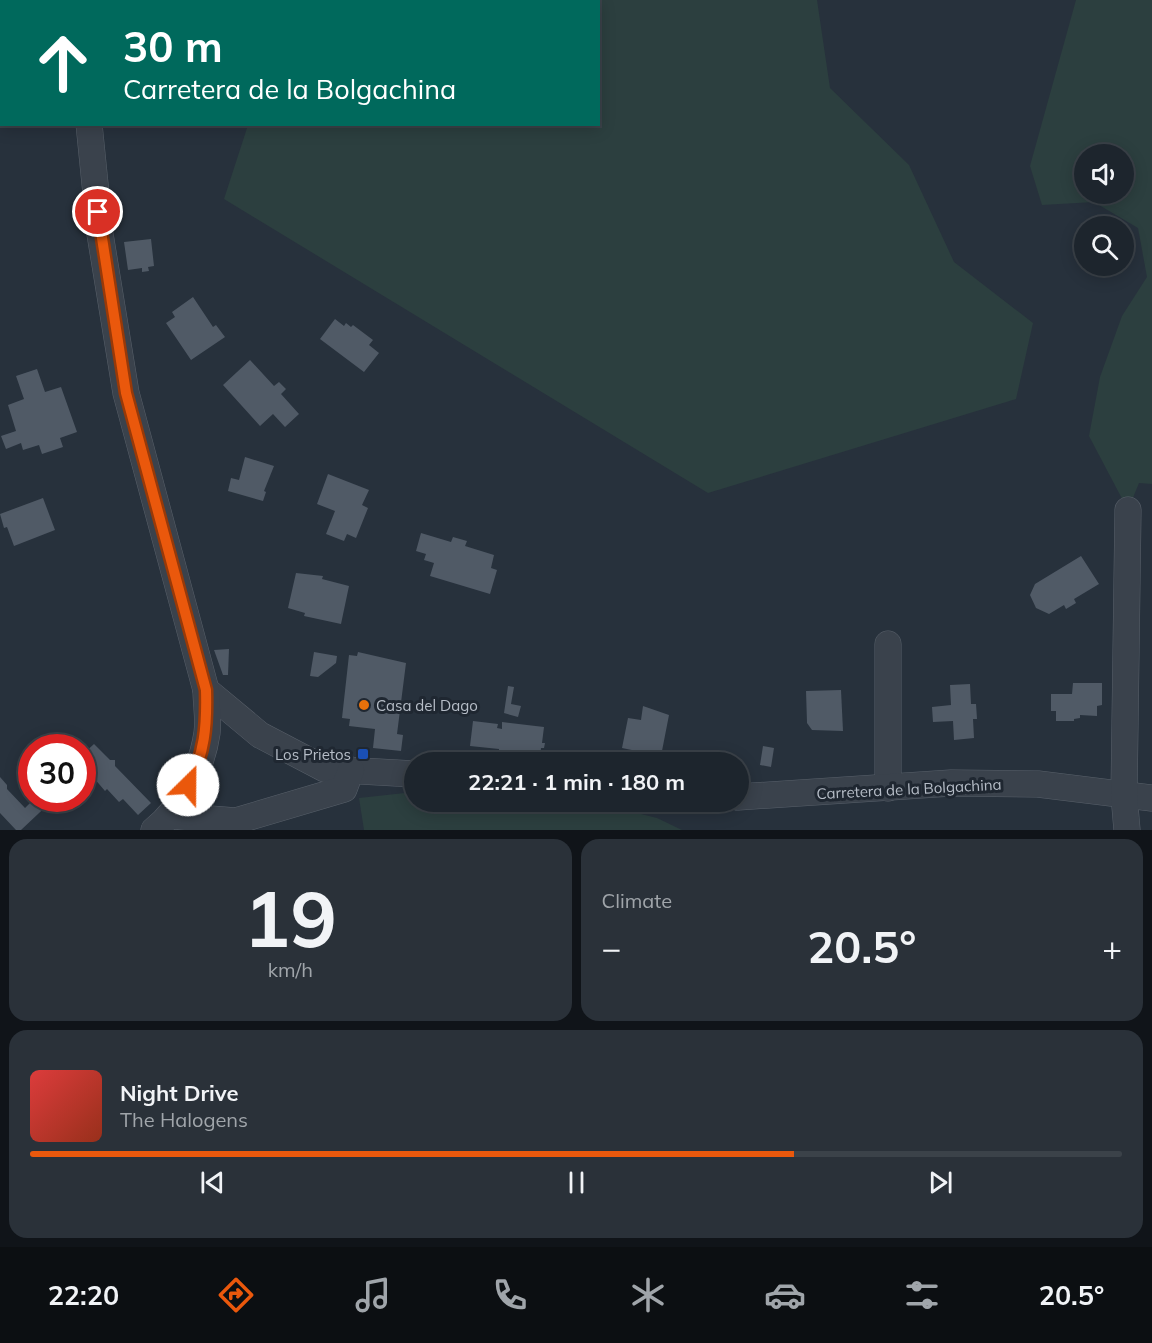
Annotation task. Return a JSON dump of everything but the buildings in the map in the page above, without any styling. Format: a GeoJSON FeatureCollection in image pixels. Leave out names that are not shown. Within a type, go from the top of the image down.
{"type":"FeatureCollection","features":[{"type":"Feature","properties":{"kind":"street"},"geometry":{"type":"LineString","coordinates":[[89,126],[100,234],[126,393],[206,690],[207,732],[197,770],[163,823]]}},
{"type":"Feature","properties":{"kind":"street"},"geometry":{"type":"LineString","coordinates":[[1127,830],[1124,795],[1128,510]]}},
{"type":"Feature","properties":{"kind":"street"},"geometry":{"type":"LineString","coordinates":[[888,644],[888,788]]}},
{"type":"Feature","properties":{"kind":"street"},"geometry":{"type":"LineString","coordinates":[[206,690],[260,735],[325,769],[404,774]]}},
{"type":"Feature","properties":{"kind":"street"},"geometry":{"type":"LineString","coordinates":[[163,823],[236,820],[344,789],[351,771]]}},
{"type":"Feature","properties":{"kind":"street","name":"Carretera de la Bolgachina"},"geometry":{"type":"LineString","coordinates":[[749,796],[951,783],[1038,784],[1152,798]]}},
{"type":"Feature","properties":{"kind":"shaded area"},"geometry":{"type":"Polygon","coordinates":[[[600,0],[817,0],[830,88],[909,165],[954,262],[1033,323],[1016,399],[708,493],[224,199],[248,126],[600,126],[600,0]]]}},
{"type":"Feature","properties":{"kind":"shaded area"},"geometry":{"type":"Polygon","coordinates":[[[1076,0],[1152,0],[1152,484],[1139,483],[1128,510],[1089,436],[1100,377],[1122,316],[1147,277],[1138,228],[1134,226],[1134,216],[1118,216],[1097,204],[1134,204],[1134,144],[1074,144],[1074,203],[1042,205],[1030,166],[1076,0]]]}},
{"type":"Feature","properties":{"kind":"shaded area"},"geometry":{"type":"Polygon","coordinates":[[[404,793],[404,812],[633,812],[657,818],[682,830],[364,830],[359,798],[404,793]]]}},
{"type":"Feature","properties":{"kind":"place","name":"Casa del Dago"},"geometry":{"type":"Point","coordinates":[364,705]}},
{"type":"Feature","properties":{"kind":"place","name":"Los Prietos"},"geometry":{"type":"Point","coordinates":[363,754]}},
{"type":"Feature","properties":{"kind":"route"},"geometry":{"type":"LineString","coordinates":[[98,212],[126,393],[206,690],[207,732],[197,770],[188,785]]}}]}
